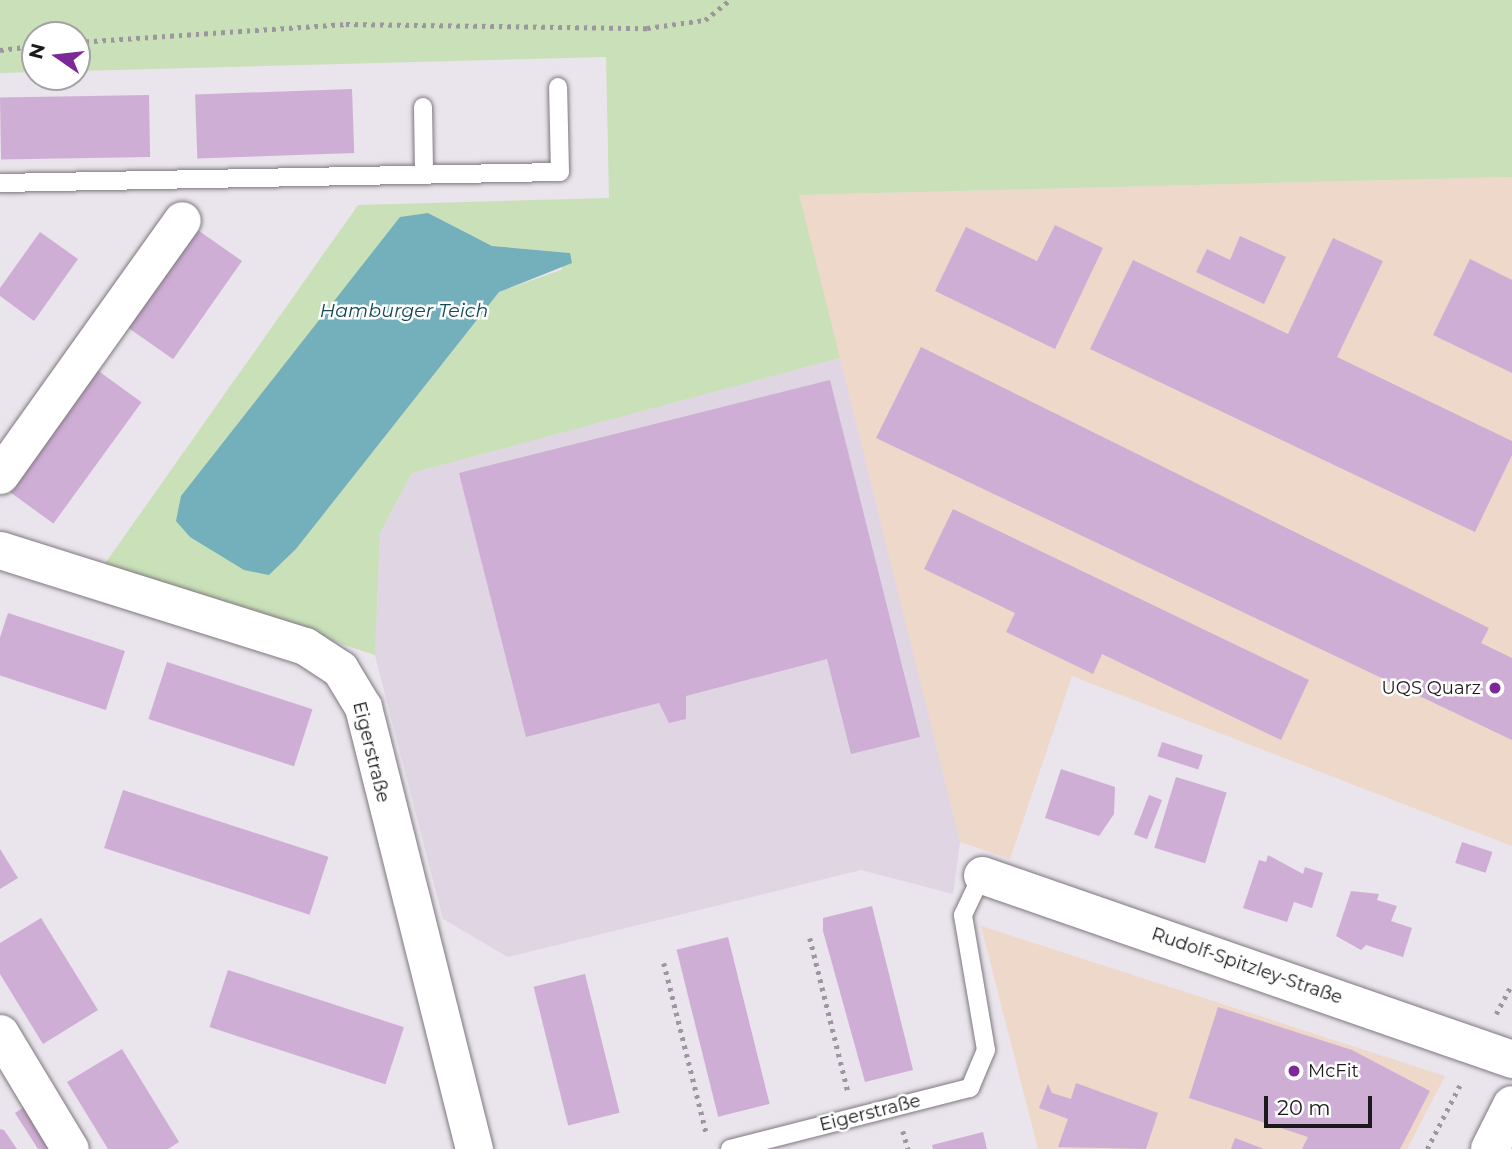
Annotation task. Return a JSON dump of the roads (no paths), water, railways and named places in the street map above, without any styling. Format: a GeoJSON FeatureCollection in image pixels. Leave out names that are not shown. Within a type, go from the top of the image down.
{"type":"FeatureCollection","features":[{"type":"Feature","properties":{"kind":"main road"},"geometry":{"type":"LineString","coordinates":[[1490,1149],[1512,1105]]}},
{"type":"Feature","properties":{"kind":"street"},"geometry":{"type":"LineString","coordinates":[[0,475],[182,220]]}},
{"type":"Feature","properties":{"kind":"street","name":"Eigerstraße"},"geometry":{"type":"LineString","coordinates":[[0,550],[305,646],[340,669],[363,707],[474,1149]]}},
{"type":"Feature","properties":{"kind":"street","name":"Rudolf-Spitzley-Straße"},"geometry":{"type":"LineString","coordinates":[[982,875],[1496,1052]]}},
{"type":"Feature","properties":{"kind":"street"},"geometry":{"type":"LineString","coordinates":[[0,1032],[70,1149]]}},
{"type":"Feature","properties":{"kind":"lane"},"geometry":{"type":"LineString","coordinates":[[0,183],[560,172],[558,87]]}},
{"type":"Feature","properties":{"kind":"lane"},"geometry":{"type":"LineString","coordinates":[[423,107],[424,174]]}},
{"type":"Feature","properties":{"kind":"lane","name":"Eigerstraße"},"geometry":{"type":"LineString","coordinates":[[730,1149],[970,1088],[986,1050],[963,915],[982,875]]}},
{"type":"Feature","properties":{"kind":"water","name":"Hamburger Teich"},"geometry":{"type":"Polygon","coordinates":[[[428,213],[492,246],[570,253],[572,263],[499,292],[296,549],[269,575],[244,570],[190,537],[176,521],[181,496],[400,217],[428,213]]]}},
{"type":"Feature","properties":{"kind":"place","name":"UQS Quarz"},"geometry":{"type":"Point","coordinates":[1495,688]}},
{"type":"Feature","properties":{"kind":"place","name":"McFit"},"geometry":{"type":"Point","coordinates":[1294,1071]}}]}
